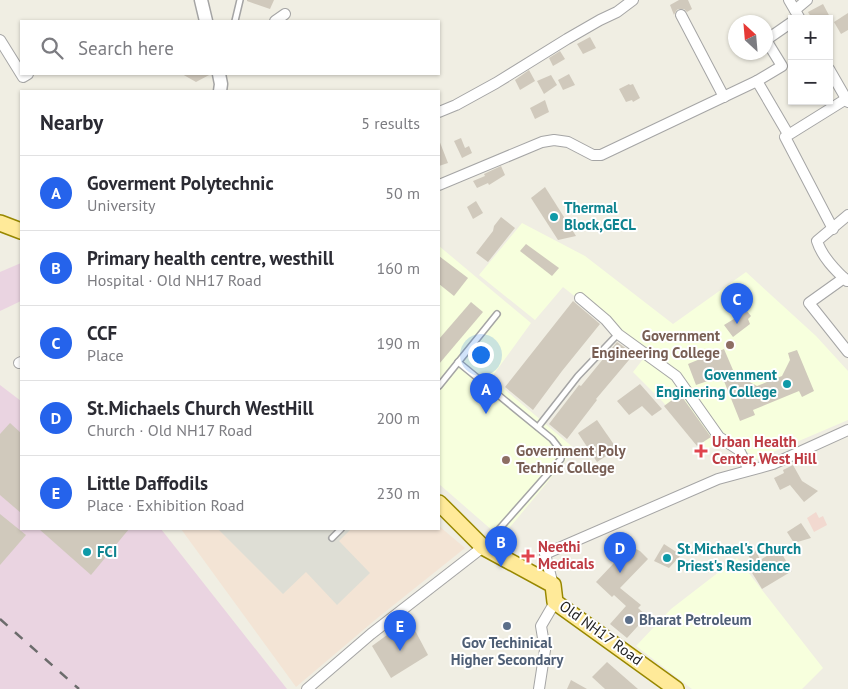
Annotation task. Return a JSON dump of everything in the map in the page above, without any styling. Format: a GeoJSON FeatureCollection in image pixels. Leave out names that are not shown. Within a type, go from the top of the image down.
{"type":"FeatureCollection","features":[{"type":"Feature","properties":{"kind":"main road"},"geometry":{"type":"LineString","coordinates":[[0,223],[20,231]]}},
{"type":"Feature","properties":{"kind":"main road","name":"Old NH17 Road"},"geometry":{"type":"LineString","coordinates":[[440,504],[483,546],[553,585],[555,602],[676,689]]}},
{"type":"Feature","properties":{"kind":"street"},"geometry":{"type":"LineString","coordinates":[[201,0],[206,20]]}},
{"type":"Feature","properties":{"kind":"street"},"geometry":{"type":"LineString","coordinates":[[440,112],[492,86],[567,39],[617,12],[625,4],[633,0]]}},
{"type":"Feature","properties":{"kind":"street"},"geometry":{"type":"LineString","coordinates":[[789,0],[796,15]]}},
{"type":"Feature","properties":{"kind":"street"},"geometry":{"type":"LineString","coordinates":[[798,15],[806,0]]}},
{"type":"Feature","properties":{"kind":"street"},"geometry":{"type":"LineString","coordinates":[[276,20],[284,14]]}},
{"type":"Feature","properties":{"kind":"street"},"geometry":{"type":"LineString","coordinates":[[681,15],[724,97]]}},
{"type":"Feature","properties":{"kind":"street"},"geometry":{"type":"LineString","coordinates":[[440,185],[542,142],[554,140],[568,142],[593,155],[601,155],[724,97],[782,66],[766,40],[788,24]]}},
{"type":"Feature","properties":{"kind":"street"},"geometry":{"type":"LineString","coordinates":[[0,40],[20,72]]}},
{"type":"Feature","properties":{"kind":"street"},"geometry":{"type":"LineString","coordinates":[[832,228],[784,136],[847,100],[833,76]]}},
{"type":"Feature","properties":{"kind":"street"},"geometry":{"type":"LineString","coordinates":[[756,81],[788,134]]}},
{"type":"Feature","properties":{"kind":"street"},"geometry":{"type":"LineString","coordinates":[[848,215],[817,241],[820,251],[846,280],[809,303],[848,352]]}},
{"type":"Feature","properties":{"kind":"street"},"geometry":{"type":"LineString","coordinates":[[580,298],[606,320],[618,334],[676,376],[719,437],[739,450],[749,470]]}},
{"type":"Feature","properties":{"kind":"street"},"geometry":{"type":"LineString","coordinates":[[553,585],[545,554],[718,479],[774,464],[848,430]]}},
{"type":"Feature","properties":{"kind":"street"},"geometry":{"type":"LineString","coordinates":[[311,688],[371,634],[483,546]]}},
{"type":"Feature","properties":{"kind":"street"},"geometry":{"type":"LineString","coordinates":[[539,689],[545,650],[541,626],[555,602]]}},
{"type":"Feature","properties":{"kind":"lane"},"geometry":{"type":"LineString","coordinates":[[235,20],[240,0]]}},
{"type":"Feature","properties":{"kind":"lane"},"geometry":{"type":"LineString","coordinates":[[440,385],[497,314]]}},
{"type":"Feature","properties":{"kind":"lane"},"geometry":{"type":"LineString","coordinates":[[538,427],[578,376],[618,334]]}},
{"type":"Feature","properties":{"kind":"lane"},"geometry":{"type":"LineString","coordinates":[[458,362],[552,439],[562,452],[561,459],[483,546]]}},
{"type":"Feature","properties":{"kind":"lane"},"geometry":{"type":"LineString","coordinates":[[332,538],[340,530]]}},
{"type":"Feature","properties":{"kind":"shaded area","name":"Government Engineering College"},"geometry":{"type":"Polygon","coordinates":[[[522,223],[585,256],[673,324],[746,272],[816,336],[848,371],[848,420],[757,459],[729,439],[706,450],[633,372],[647,354],[563,287],[535,320],[479,275],[522,223]]]}},
{"type":"Feature","properties":{"kind":"shaded area"},"geometry":{"type":"Polygon","coordinates":[[[440,247],[531,323],[491,378],[575,449],[501,538],[440,485],[440,247]]]}},
{"type":"Feature","properties":{"kind":"shaded area"},"geometry":{"type":"Polygon","coordinates":[[[20,263],[20,301],[0,311],[0,272],[20,263]]]}},
{"type":"Feature","properties":{"kind":"shaded area"},"geometry":{"type":"Polygon","coordinates":[[[0,385],[20,400],[20,530],[162,530],[287,689],[0,689],[0,385]]]}},
{"type":"Feature","properties":{"kind":"shaded area"},"geometry":{"type":"Polygon","coordinates":[[[816,512],[819,518],[823,516],[827,525],[814,532],[807,518],[816,512]]]}},
{"type":"Feature","properties":{"kind":"shaded area"},"geometry":{"type":"Polygon","coordinates":[[[440,527],[465,548],[375,620],[296,687],[182,530],[440,530],[440,527]]]}},
{"type":"Feature","properties":{"kind":"shaded area"},"geometry":{"type":"Polygon","coordinates":[[[219,530],[350,530],[339,541],[370,573],[337,605],[306,572],[283,594],[219,530]]]}},
{"type":"Feature","properties":{"kind":"shaded area"},"geometry":{"type":"Polygon","coordinates":[[[737,558],[823,668],[802,689],[692,689],[636,646],[671,609],[737,558]]]}},
{"type":"Feature","properties":{"kind":"building"},"geometry":{"type":"Polygon","coordinates":[[[247,0],[274,0],[270,9],[247,0]]]}},
{"type":"Feature","properties":{"kind":"building"},"geometry":{"type":"Polygon","coordinates":[[[679,0],[688,0],[692,9],[687,12],[684,9],[678,9],[674,15],[670,5],[679,0]]]}},
{"type":"Feature","properties":{"kind":"building"},"geometry":{"type":"Polygon","coordinates":[[[823,4],[829,15],[810,15],[808,12],[823,4]]]}},
{"type":"Feature","properties":{"kind":"building"},"geometry":{"type":"Polygon","coordinates":[[[848,13],[848,30],[841,34],[834,22],[848,13]]]}},
{"type":"Feature","properties":{"kind":"building"},"geometry":{"type":"Polygon","coordinates":[[[590,37],[596,48],[583,54],[577,44],[590,37]]]}},
{"type":"Feature","properties":{"kind":"building"},"geometry":{"type":"Polygon","coordinates":[[[560,51],[565,59],[553,66],[549,58],[560,51]]]}},
{"type":"Feature","properties":{"kind":"building"},"geometry":{"type":"Polygon","coordinates":[[[529,70],[535,81],[520,90],[515,80],[529,70]]]}},
{"type":"Feature","properties":{"kind":"building"},"geometry":{"type":"Polygon","coordinates":[[[569,74],[575,85],[563,90],[558,80],[569,74]]]}},
{"type":"Feature","properties":{"kind":"building"},"geometry":{"type":"Polygon","coordinates":[[[184,75],[209,75],[196,82],[184,75]]]}},
{"type":"Feature","properties":{"kind":"building"},"geometry":{"type":"Polygon","coordinates":[[[551,75],[557,85],[544,94],[537,81],[551,75]]]}},
{"type":"Feature","properties":{"kind":"building"},"geometry":{"type":"Polygon","coordinates":[[[633,84],[640,98],[633,102],[632,100],[626,102],[619,89],[633,84]]]}},
{"type":"Feature","properties":{"kind":"building"},"geometry":{"type":"Polygon","coordinates":[[[545,100],[549,112],[535,119],[530,108],[545,100]]]}},
{"type":"Feature","properties":{"kind":"building"},"geometry":{"type":"Polygon","coordinates":[[[461,138],[465,148],[469,146],[472,153],[462,158],[454,141],[461,138]]]}},
{"type":"Feature","properties":{"kind":"building"},"geometry":{"type":"Polygon","coordinates":[[[440,143],[448,163],[440,166],[440,143]]]}},
{"type":"Feature","properties":{"kind":"building"},"geometry":{"type":"Polygon","coordinates":[[[501,166],[505,175],[489,185],[488,183],[477,188],[473,181],[501,166]]]}},
{"type":"Feature","properties":{"kind":"building","name":"Thermal Block,GECL"},"geometry":{"type":"Polygon","coordinates":[[[545,187],[576,236],[558,240],[531,198],[545,187]]]}},
{"type":"Feature","properties":{"kind":"building"},"geometry":{"type":"Polygon","coordinates":[[[476,201],[483,213],[473,219],[467,207],[476,201]]]}},
{"type":"Feature","properties":{"kind":"building"},"geometry":{"type":"Polygon","coordinates":[[[501,217],[515,228],[488,262],[476,253],[501,217]]]}},
{"type":"Feature","properties":{"kind":"building"},"geometry":{"type":"Polygon","coordinates":[[[526,244],[559,268],[552,276],[520,251],[526,244]]]}},
{"type":"Feature","properties":{"kind":"building"},"geometry":{"type":"Polygon","coordinates":[[[440,257],[468,278],[454,296],[440,285],[440,257]]]}},
{"type":"Feature","properties":{"kind":"building"},"geometry":{"type":"Polygon","coordinates":[[[573,301],[600,324],[533,410],[505,387],[573,301]]]}},
{"type":"Feature","properties":{"kind":"building"},"geometry":{"type":"Polygon","coordinates":[[[471,302],[483,312],[440,363],[440,338],[471,302]]]}},
{"type":"Feature","properties":{"kind":"building"},"geometry":{"type":"Polygon","coordinates":[[[747,311],[751,316],[748,319],[750,324],[733,337],[724,325],[747,311]]]}},
{"type":"Feature","properties":{"kind":"building"},"geometry":{"type":"Polygon","coordinates":[[[617,342],[634,354],[596,399],[567,439],[549,424],[579,385],[581,386],[617,342]]]}},
{"type":"Feature","properties":{"kind":"building","name":"Govenment Enginering College"},"geometry":{"type":"Polygon","coordinates":[[[724,349],[736,377],[739,376],[741,382],[746,380],[757,386],[782,376],[790,360],[788,353],[797,350],[814,391],[802,397],[799,391],[753,410],[755,415],[740,421],[722,376],[696,385],[688,364],[724,349]]]}},
{"type":"Feature","properties":{"kind":"building"},"geometry":{"type":"Polygon","coordinates":[[[640,384],[662,409],[652,416],[642,406],[629,415],[617,401],[640,384]]]}},
{"type":"Feature","properties":{"kind":"building"},"geometry":{"type":"Polygon","coordinates":[[[680,394],[711,437],[697,446],[664,406],[680,394]]]}},
{"type":"Feature","properties":{"kind":"building"},"geometry":{"type":"Polygon","coordinates":[[[597,420],[617,449],[597,462],[578,433],[597,420]]]}},
{"type":"Feature","properties":{"kind":"building"},"geometry":{"type":"Polygon","coordinates":[[[10,423],[20,432],[20,512],[0,495],[0,434],[10,423]]]}},
{"type":"Feature","properties":{"kind":"building"},"geometry":{"type":"Polygon","coordinates":[[[793,465],[802,481],[818,491],[804,502],[790,485],[780,490],[774,478],[784,473],[783,470],[793,465]]]}},
{"type":"Feature","properties":{"kind":"building"},"geometry":{"type":"Polygon","coordinates":[[[0,514],[26,535],[0,565],[0,514]]]}},
{"type":"Feature","properties":{"kind":"building"},"geometry":{"type":"Polygon","coordinates":[[[801,523],[811,538],[794,543],[787,532],[801,523]]]}},
{"type":"Feature","properties":{"kind":"building","name":"FCI"},"geometry":{"type":"Polygon","coordinates":[[[40,530],[128,530],[91,575],[40,530]]]}},
{"type":"Feature","properties":{"kind":"building","name":"St.Michael's Church Priest's Residence"},"geometry":{"type":"Polygon","coordinates":[[[664,544],[681,555],[669,568],[654,561],[664,544]]]}},
{"type":"Feature","properties":{"kind":"building"},"geometry":{"type":"Polygon","coordinates":[[[630,546],[640,551],[648,559],[620,588],[641,605],[638,608],[647,616],[627,638],[610,624],[626,606],[614,595],[612,597],[596,582],[630,546]]]}},
{"type":"Feature","properties":{"kind":"building"},"geometry":{"type":"Polygon","coordinates":[[[779,549],[792,571],[762,589],[749,568],[753,565],[748,554],[756,550],[760,560],[779,549]]]}},
{"type":"Feature","properties":{"kind":"building"},"geometry":{"type":"Polygon","coordinates":[[[409,619],[428,655],[391,678],[372,646],[409,619]]]}},
{"type":"Feature","properties":{"kind":"building"},"geometry":{"type":"Polygon","coordinates":[[[607,662],[638,689],[605,689],[592,677],[607,662]]]}},
{"type":"Feature","properties":{"kind":"building"},"geometry":{"type":"Polygon","coordinates":[[[571,680],[587,689],[567,689],[571,680]]]}},
{"type":"Feature","properties":{"kind":"railway"},"geometry":{"type":"LineString","coordinates":[[0,619],[79,689]]}},
{"type":"Feature","properties":{"kind":"place","name":"Thermal Block,GECL"},"geometry":{"type":"Point","coordinates":[554,217]}},
{"type":"Feature","properties":{"kind":"place","name":"CCF"},"geometry":{"type":"Point","coordinates":[737,324]}},
{"type":"Feature","properties":{"kind":"place","name":"Government Engineering College"},"geometry":{"type":"Point","coordinates":[730,345]}},
{"type":"Feature","properties":{"kind":"place","name":"Govenment Enginering College"},"geometry":{"type":"Point","coordinates":[787,384]}},
{"type":"Feature","properties":{"kind":"place","name":"Goverment Polytechnic"},"geometry":{"type":"Point","coordinates":[486,414]}},
{"type":"Feature","properties":{"kind":"place","name":"Urban Health Center, West Hill"},"geometry":{"type":"Point","coordinates":[701,451]}},
{"type":"Feature","properties":{"kind":"place","name":"Government Poly Technic College"},"geometry":{"type":"Point","coordinates":[506,460]}},
{"type":"Feature","properties":{"kind":"place","name":"FCI"},"geometry":{"type":"Point","coordinates":[87,552]}},
{"type":"Feature","properties":{"kind":"place","name":"Neethi Medicals"},"geometry":{"type":"Point","coordinates":[528,556]}},
{"type":"Feature","properties":{"kind":"place","name":"St.Michael's Church Priest's Residence"},"geometry":{"type":"Point","coordinates":[667,558]}},
{"type":"Feature","properties":{"kind":"place","name":"Primary health centre, westhill"},"geometry":{"type":"Point","coordinates":[501,567]}},
{"type":"Feature","properties":{"kind":"place","name":"St.Michaels Church WestHill"},"geometry":{"type":"Point","coordinates":[620,573]}},
{"type":"Feature","properties":{"kind":"place","name":"Bharat Petroleum"},"geometry":{"type":"Point","coordinates":[629,620]}},
{"type":"Feature","properties":{"kind":"place","name":"Gov Techinical Higher Secondary"},"geometry":{"type":"Point","coordinates":[507,626]}},
{"type":"Feature","properties":{"kind":"place","name":"Little Daffodils"},"geometry":{"type":"Point","coordinates":[400,651]}}]}
